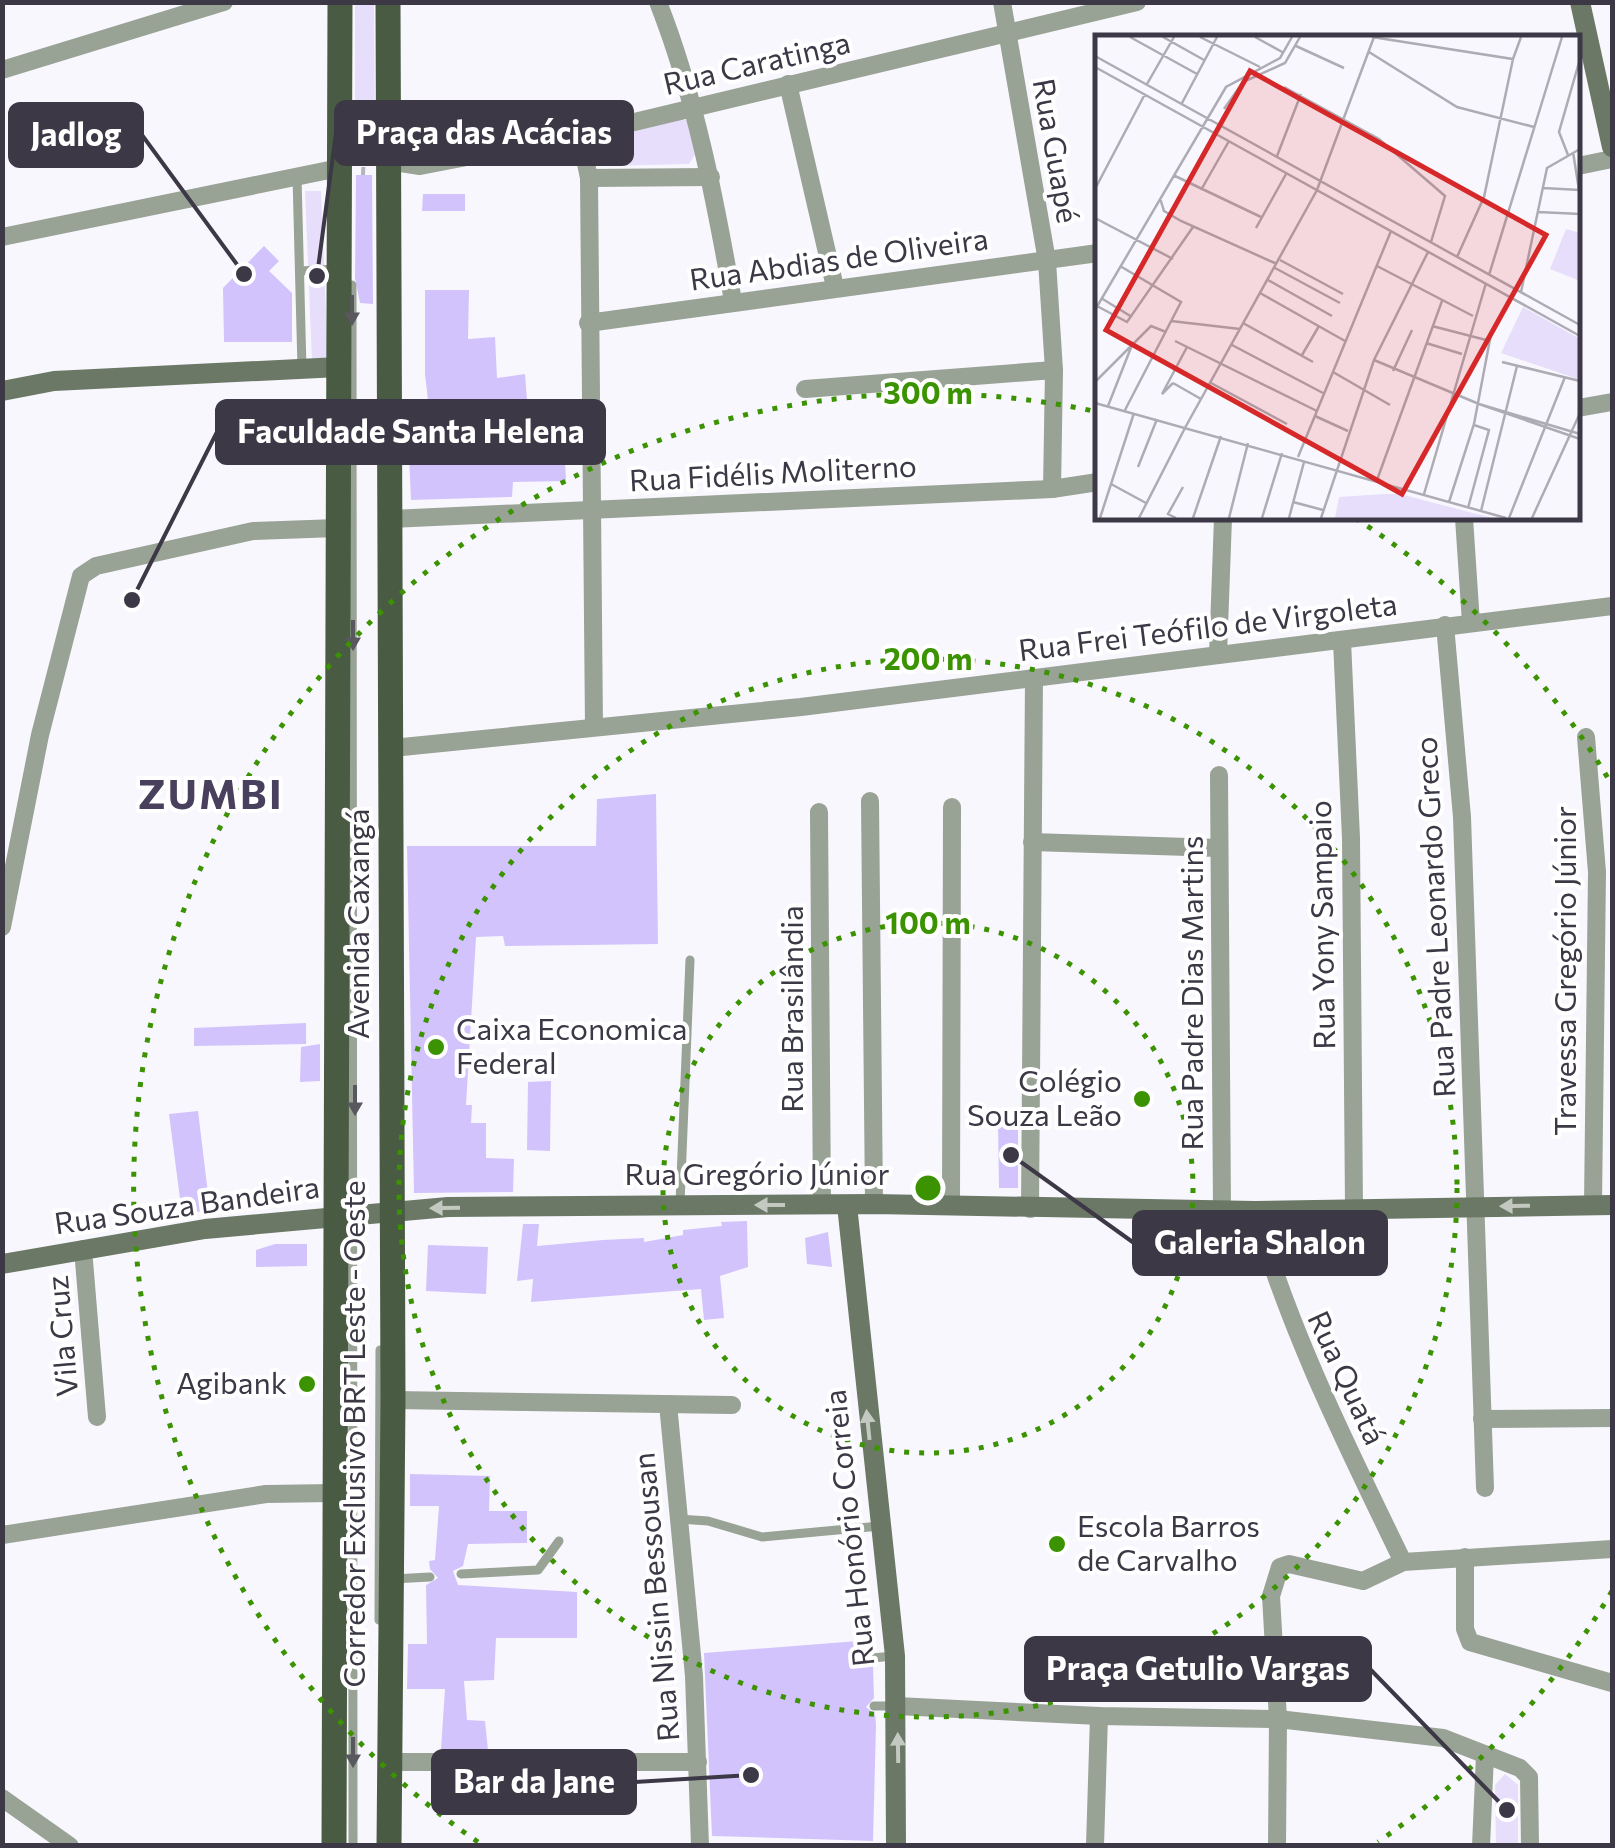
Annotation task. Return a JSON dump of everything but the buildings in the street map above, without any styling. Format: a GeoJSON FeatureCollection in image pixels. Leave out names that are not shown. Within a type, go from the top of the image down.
{"type":"FeatureCollection","features":[{"type":"Feature","properties":{"kind":"main road","name":"Avenida Caxangá"},"geometry":{"type":"LineString","coordinates":[[334,1846],[334,1493],[346,1214],[337,528],[339,270],[351,172],[340,2]]}},
{"type":"Feature","properties":{"kind":"main road","name":"Avenida Caxangá"},"geometry":{"type":"LineString","coordinates":[[388,2],[376,156],[391,519],[386,1210],[393,1400],[389,1846]]}},
{"type":"Feature","properties":{"kind":"main road"},"geometry":{"type":"LineString","coordinates":[[1580,2],[1612,147]]}},
{"type":"Feature","properties":{"kind":"main road"},"geometry":{"type":"LineString","coordinates":[[2,391],[54,381],[339,367]]}},
{"type":"Feature","properties":{"kind":"main road","name":"Rua Gregório Júnior"},"geometry":{"type":"LineString","coordinates":[[386,1210],[874,1204],[1254,1211],[1603,1205]]}},
{"type":"Feature","properties":{"kind":"main road","name":"Rua Honório Correia"},"geometry":{"type":"LineString","coordinates":[[847,1206],[895,1656],[896,1846]]}},
{"type":"Feature","properties":{"kind":"main road","name":"Rua Souza Bandeira"},"geometry":{"type":"LineString","coordinates":[[2,1264],[83,1249],[386,1210]]}},
{"type":"Feature","properties":{"kind":"street"},"geometry":{"type":"LineString","coordinates":[[2,70],[224,2]]}},
{"type":"Feature","properties":{"kind":"street"},"geometry":{"type":"LineString","coordinates":[[658,2],[711,178],[733,301]]}},
{"type":"Feature","properties":{"kind":"street","name":"Rua Guapé"},"geometry":{"type":"LineString","coordinates":[[1002,2],[1047,260],[1054,370],[1052,489]]}},
{"type":"Feature","properties":{"kind":"street","name":"Rua Caratinga"},"geometry":{"type":"LineString","coordinates":[[376,156],[420,166],[580,135],[1137,2]]}},
{"type":"Feature","properties":{"kind":"street"},"geometry":{"type":"LineString","coordinates":[[788,84],[834,287]]}},
{"type":"Feature","properties":{"kind":"street"},"geometry":{"type":"LineString","coordinates":[[580,135],[589,178],[594,727]]}},
{"type":"Feature","properties":{"kind":"street"},"geometry":{"type":"LineString","coordinates":[[1580,166],[1612,159]]}},
{"type":"Feature","properties":{"kind":"street"},"geometry":{"type":"LineString","coordinates":[[2,236],[297,176],[351,172]]}},
{"type":"Feature","properties":{"kind":"street"},"geometry":{"type":"LineString","coordinates":[[589,178],[711,178]]}},
{"type":"Feature","properties":{"kind":"street","name":"Rua Abdias de Oliveira"},"geometry":{"type":"LineString","coordinates":[[588,322],[1095,252]]}},
{"type":"Feature","properties":{"kind":"street"},"geometry":{"type":"LineString","coordinates":[[805,390],[1054,370]]}},
{"type":"Feature","properties":{"kind":"street"},"geometry":{"type":"LineString","coordinates":[[1580,408],[1612,402]]}},
{"type":"Feature","properties":{"kind":"street","name":"Rua Fidélis Moliterno"},"geometry":{"type":"LineString","coordinates":[[391,519],[1052,489],[1095,482]]}},
{"type":"Feature","properties":{"kind":"street"},"geometry":{"type":"LineString","coordinates":[[1218,655],[1223,520]]}},
{"type":"Feature","properties":{"kind":"street"},"geometry":{"type":"LineString","coordinates":[[1464,520],[1471,622]]}},
{"type":"Feature","properties":{"kind":"street"},"geometry":{"type":"LineString","coordinates":[[2,928],[40,735],[81,576],[96,566],[253,531],[337,528]]}},
{"type":"Feature","properties":{"kind":"street","name":"Rua Frei Teófilo de Virgoleta"},"geometry":{"type":"LineString","coordinates":[[392,748],[1034,678],[1612,606]]}},
{"type":"Feature","properties":{"kind":"street","name":"Rua Padre Leonardo Greco"},"geometry":{"type":"LineString","coordinates":[[1445,625],[1462,818],[1485,1488]]}},
{"type":"Feature","properties":{"kind":"street","name":"Rua Yony Sampaio"},"geometry":{"type":"LineString","coordinates":[[1342,641],[1352,838],[1354,1209]]}},
{"type":"Feature","properties":{"kind":"street"},"geometry":{"type":"LineString","coordinates":[[1030,1209],[1034,678]]}},
{"type":"Feature","properties":{"kind":"street","name":"Travessa Gregório Júnior"},"geometry":{"type":"LineString","coordinates":[[1586,737],[1597,872],[1603,1205]]}},
{"type":"Feature","properties":{"kind":"street","name":"Rua Padre Dias Martins"},"geometry":{"type":"LineString","coordinates":[[1219,775],[1222,1210]]}},
{"type":"Feature","properties":{"kind":"street"},"geometry":{"type":"LineString","coordinates":[[870,801],[874,1204]]}},
{"type":"Feature","properties":{"kind":"street"},"geometry":{"type":"LineString","coordinates":[[951,1205],[952,807]]}},
{"type":"Feature","properties":{"kind":"street","name":"Rua Brasilândia"},"geometry":{"type":"LineString","coordinates":[[819,812],[822,1205]]}},
{"type":"Feature","properties":{"kind":"street"},"geometry":{"type":"LineString","coordinates":[[1032,842],[1219,848]]}},
{"type":"Feature","properties":{"kind":"street","name":"Rua Quatá"},"geometry":{"type":"LineString","coordinates":[[1254,1211],[1280,1296],[1306,1361],[1403,1562]]}},
{"type":"Feature","properties":{"kind":"street","name":"Vila Cruz"},"geometry":{"type":"LineString","coordinates":[[83,1249],[98,1418]]}},
{"type":"Feature","properties":{"kind":"street"},"geometry":{"type":"LineString","coordinates":[[393,1400],[732,1405]]}},
{"type":"Feature","properties":{"kind":"street","name":"Rua Nissin Bessousan"},"geometry":{"type":"LineString","coordinates":[[668,1404],[698,1676],[700,1846]]}},
{"type":"Feature","properties":{"kind":"street"},"geometry":{"type":"LineString","coordinates":[[1482,1419],[1612,1418]]}},
{"type":"Feature","properties":{"kind":"street"},"geometry":{"type":"LineString","coordinates":[[2,1535],[266,1494],[334,1493]]}},
{"type":"Feature","properties":{"kind":"street"},"geometry":{"type":"LineString","coordinates":[[1277,1846],[1278,1719],[1271,1596],[1275,1572],[1289,1564],[1363,1581],[1403,1562],[1612,1548]]}},
{"type":"Feature","properties":{"kind":"street"},"geometry":{"type":"LineString","coordinates":[[1465,1558],[1466,1629],[1470,1642],[1612,1683]]}},
{"type":"Feature","properties":{"kind":"street"},"geometry":{"type":"LineString","coordinates":[[898,1706],[1099,1716],[1278,1719],[1443,1738],[1520,1768],[1532,1789],[1530,1846]]}},
{"type":"Feature","properties":{"kind":"street"},"geometry":{"type":"LineString","coordinates":[[1095,1846],[1099,1716]]}},
{"type":"Feature","properties":{"kind":"street"},"geometry":{"type":"LineString","coordinates":[[1481,1846],[1485,1755]]}},
{"type":"Feature","properties":{"kind":"street"},"geometry":{"type":"LineString","coordinates":[[388,1762],[698,1762]]}},
{"type":"Feature","properties":{"kind":"street"},"geometry":{"type":"LineString","coordinates":[[2,1798],[70,1846]]}},
{"type":"Feature","properties":{"kind":"lane","name":"Corredor Exclusivo BRT Leste - Oeste"},"geometry":{"type":"LineString","coordinates":[[352,2],[346,1214],[354,1584],[353,1846]]}},
{"type":"Feature","properties":{"kind":"lane","name":"Corredor Exclusivo BRT Leste - Oeste"},"geometry":{"type":"LineString","coordinates":[[377,1846],[386,1210],[379,2]]}},
{"type":"Feature","properties":{"kind":"lane"},"geometry":{"type":"LineString","coordinates":[[297,176],[302,368]]}},
{"type":"Feature","properties":{"kind":"lane"},"geometry":{"type":"LineString","coordinates":[[300,270],[339,270]]}},
{"type":"Feature","properties":{"kind":"lane"},"geometry":{"type":"LineString","coordinates":[[680,1206],[690,960]]}},
{"type":"Feature","properties":{"kind":"lane"},"geometry":{"type":"LineString","coordinates":[[679,1519],[708,1521],[762,1537],[880,1526]]}},
{"type":"Feature","properties":{"kind":"lane"},"geometry":{"type":"LineString","coordinates":[[461,1574],[538,1570],[560,1542]]}},
{"type":"Feature","properties":{"kind":"lane"},"geometry":{"type":"LineString","coordinates":[[390,1579],[430,1577]]}},
{"type":"Feature","properties":{"kind":"lane"},"geometry":{"type":"LineString","coordinates":[[335,1681],[354,1584]]}},
{"type":"Feature","properties":{"kind":"lane"},"geometry":{"type":"LineString","coordinates":[[872,1658],[895,1656]]}},
{"type":"Feature","properties":{"kind":"lane"},"geometry":{"type":"LineString","coordinates":[[874,1706],[898,1706]]}},
{"type":"Feature","properties":{"kind":"path"},"geometry":{"type":"LineString","coordinates":[[351,172],[376,156]]}},
{"type":"Feature","properties":{"kind":"shaded area"},"geometry":{"type":"Polygon","coordinates":[[[355,3],[374,3],[375,144],[355,143],[355,3]]]}},
{"type":"Feature","properties":{"kind":"shaded area"},"geometry":{"type":"Polygon","coordinates":[[[688,121],[697,151],[689,164],[605,166],[592,153],[597,140],[688,121]]]}},
{"type":"Feature","properties":{"kind":"shaded area"},"geometry":{"type":"Polygon","coordinates":[[[305,191],[321,191],[328,361],[312,361],[305,191]]]}},
{"type":"Feature","properties":{"kind":"shaded area"},"geometry":{"type":"Polygon","coordinates":[[[1505,1774],[1518,1785],[1518,1845],[1496,1845],[1495,1785],[1505,1774]]]}},
{"type":"Feature","properties":{"kind":"place","name":"Jadlog"},"geometry":{"type":"Point","coordinates":[244,274]}},
{"type":"Feature","properties":{"kind":"place","name":"Praça das Acácias"},"geometry":{"type":"Point","coordinates":[317,276]}},
{"type":"Feature","properties":{"kind":"place","name":"Faculdade Santa Helena"},"geometry":{"type":"Point","coordinates":[132,600]}},
{"type":"Feature","properties":{"kind":"place","name":"Caixa Economica Federal"},"geometry":{"type":"Point","coordinates":[436,1047]}},
{"type":"Feature","properties":{"kind":"place","name":"Colégio Souza Leão"},"geometry":{"type":"Point","coordinates":[1142,1099]}},
{"type":"Feature","properties":{"kind":"place","name":"Galeria Shalon"},"geometry":{"type":"Point","coordinates":[1011,1155]}},
{"type":"Feature","properties":{"kind":"place","name":"Agibank"},"geometry":{"type":"Point","coordinates":[307,1384]}},
{"type":"Feature","properties":{"kind":"place","name":"Escola Barros de Carvalho"},"geometry":{"type":"Point","coordinates":[1057,1544]}},
{"type":"Feature","properties":{"kind":"place","name":"Bar da Jane"},"geometry":{"type":"Point","coordinates":[751,1775]}},
{"type":"Feature","properties":{"kind":"place","name":"Praça Getulio Vargas"},"geometry":{"type":"Point","coordinates":[1507,1810]}},
{"type":"Feature","properties":{"kind":"district","name":"ZUMBI"},"geometry":{"type":"Point","coordinates":[211,795]}}]}
